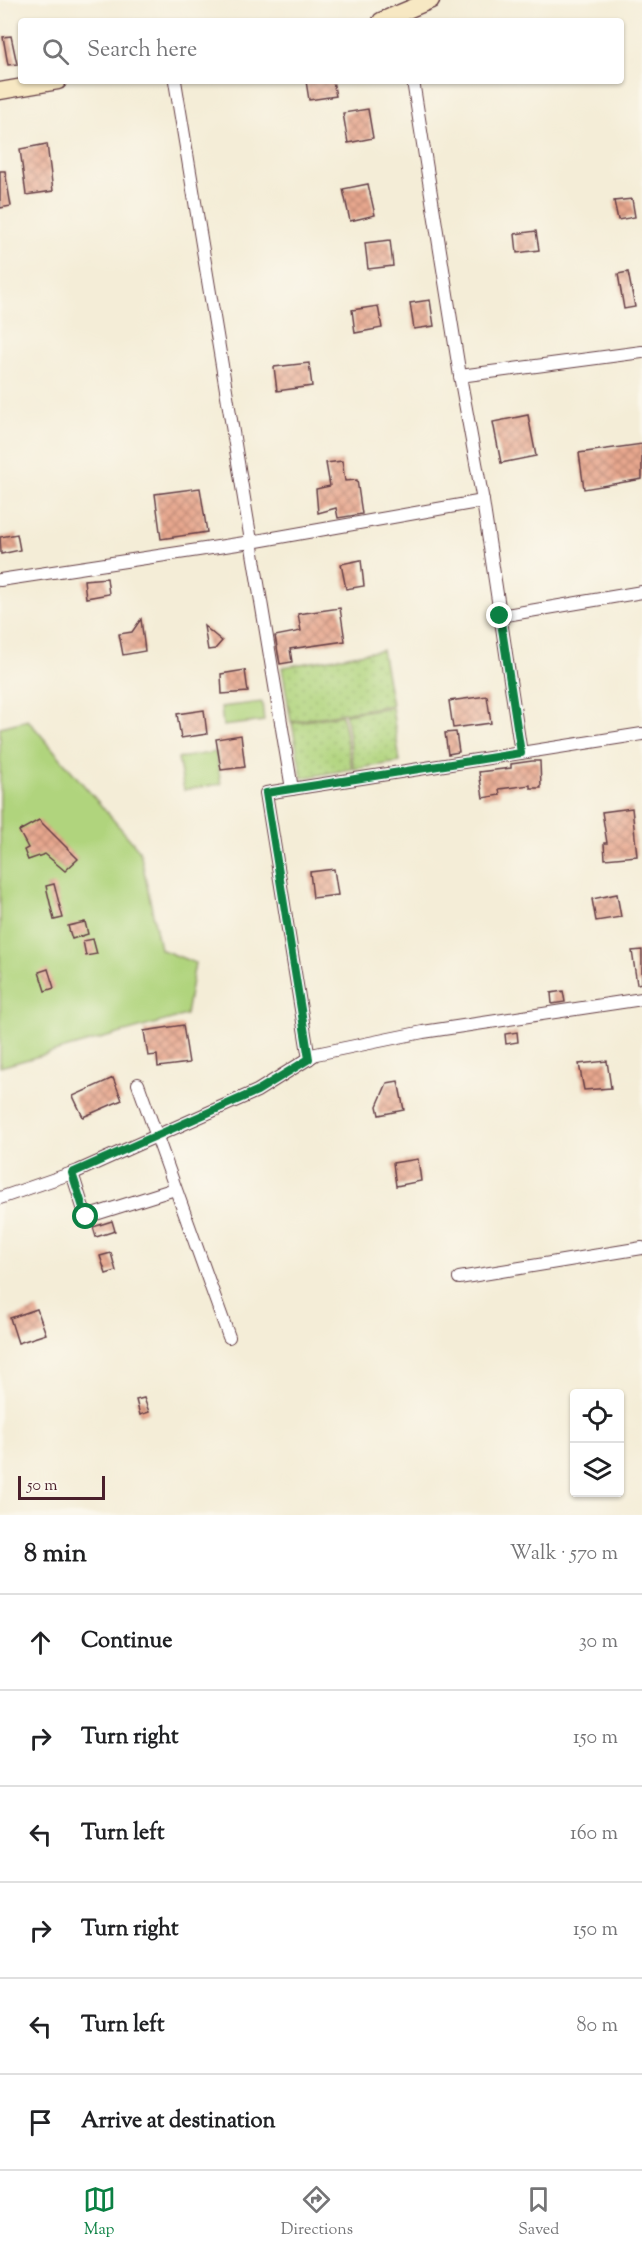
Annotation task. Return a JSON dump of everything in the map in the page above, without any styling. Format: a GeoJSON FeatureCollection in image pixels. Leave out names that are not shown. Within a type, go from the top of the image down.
{"type":"FeatureCollection","features":[{"type":"Feature","properties":{"kind":"street"},"geometry":{"type":"LineString","coordinates":[[403,17],[431,0]]}},
{"type":"Feature","properties":{"kind":"street"},"geometry":{"type":"LineString","coordinates":[[0,91],[41,84]]}},
{"type":"Feature","properties":{"kind":"street"},"geometry":{"type":"LineString","coordinates":[[175,84],[292,789]]}},
{"type":"Feature","properties":{"kind":"street"},"geometry":{"type":"LineString","coordinates":[[413,84],[460,376],[483,501],[521,753]]}},
{"type":"Feature","properties":{"kind":"street"},"geometry":{"type":"LineString","coordinates":[[460,376],[642,352]]}},
{"type":"Feature","properties":{"kind":"street"},"geometry":{"type":"LineString","coordinates":[[0,580],[251,542],[483,501]]}},
{"type":"Feature","properties":{"kind":"street"},"geometry":{"type":"LineString","coordinates":[[500,616],[642,592]]}},
{"type":"Feature","properties":{"kind":"street"},"geometry":{"type":"LineString","coordinates":[[309,1059],[266,793],[642,734]]}},
{"type":"Feature","properties":{"kind":"street"},"geometry":{"type":"LineString","coordinates":[[0,1198],[72,1173],[257,1091],[316,1054],[423,1032],[642,999]]}},
{"type":"Feature","properties":{"kind":"street"},"geometry":{"type":"LineString","coordinates":[[138,1084],[228,1337]]}},
{"type":"Feature","properties":{"kind":"street"},"geometry":{"type":"LineString","coordinates":[[72,1173],[86,1217],[175,1189]]}},
{"type":"Feature","properties":{"kind":"street"},"geometry":{"type":"LineString","coordinates":[[459,1278],[642,1248]]}},
{"type":"Feature","properties":{"kind":"green space"},"geometry":{"type":"Polygon","coordinates":[[[382,650],[392,705],[291,722],[282,667],[382,650]]]}},
{"type":"Feature","properties":{"kind":"green space"},"geometry":{"type":"Polygon","coordinates":[[[262,702],[264,721],[223,726],[221,707],[262,702]]]}},
{"type":"Feature","properties":{"kind":"green space"},"geometry":{"type":"Polygon","coordinates":[[[392,707],[400,762],[354,769],[345,714],[392,707]]]}},
{"type":"Feature","properties":{"kind":"green space"},"geometry":{"type":"Polygon","coordinates":[[[342,715],[352,769],[302,778],[292,723],[342,715]]]}},
{"type":"Feature","properties":{"kind":"green space"},"geometry":{"type":"Polygon","coordinates":[[[28,720],[140,851],[160,949],[195,963],[186,1015],[0,1067],[0,727],[28,720]]]}},
{"type":"Feature","properties":{"kind":"green space"},"geometry":{"type":"Polygon","coordinates":[[[216,752],[221,784],[184,790],[178,758],[216,752]]]}},
{"type":"Feature","properties":{"kind":"building"},"geometry":{"type":"Polygon","coordinates":[[[11,36],[17,64],[8,65],[3,37],[11,36]]]}},
{"type":"Feature","properties":{"kind":"building"},"geometry":{"type":"Polygon","coordinates":[[[306,84],[334,84],[336,96],[309,100],[306,84]]]}},
{"type":"Feature","properties":{"kind":"building"},"geometry":{"type":"Polygon","coordinates":[[[368,109],[373,138],[348,143],[343,113],[368,109]]]}},
{"type":"Feature","properties":{"kind":"building"},"geometry":{"type":"Polygon","coordinates":[[[47,144],[53,191],[26,195],[20,149],[47,144]]]}},
{"type":"Feature","properties":{"kind":"building"},"geometry":{"type":"Polygon","coordinates":[[[0,171],[5,171],[11,206],[0,208],[0,171]]]}},
{"type":"Feature","properties":{"kind":"building"},"geometry":{"type":"Polygon","coordinates":[[[368,184],[375,215],[350,221],[343,189],[368,184]]]}},
{"type":"Feature","properties":{"kind":"building"},"geometry":{"type":"Polygon","coordinates":[[[632,199],[635,217],[618,220],[614,201],[632,199]]]}},
{"type":"Feature","properties":{"kind":"building"},"geometry":{"type":"Polygon","coordinates":[[[536,231],[539,250],[517,253],[515,234],[536,231]]]}},
{"type":"Feature","properties":{"kind":"building"},"geometry":{"type":"Polygon","coordinates":[[[390,240],[393,266],[368,269],[365,243],[390,240]]]}},
{"type":"Feature","properties":{"kind":"building"},"geometry":{"type":"Polygon","coordinates":[[[628,272],[635,307],[624,309],[618,274],[628,272]]]}},
{"type":"Feature","properties":{"kind":"building"},"geometry":{"type":"Polygon","coordinates":[[[430,300],[434,326],[414,329],[410,303],[430,300]]]}},
{"type":"Feature","properties":{"kind":"building"},"geometry":{"type":"Polygon","coordinates":[[[378,306],[382,328],[355,333],[352,310],[378,306]]]}},
{"type":"Feature","properties":{"kind":"building"},"geometry":{"type":"Polygon","coordinates":[[[309,363],[312,386],[277,391],[274,367],[309,363]]]}},
{"type":"Feature","properties":{"kind":"building"},"geometry":{"type":"Polygon","coordinates":[[[528,415],[536,456],[501,463],[493,422],[528,415]]]}},
{"type":"Feature","properties":{"kind":"building"},"geometry":{"type":"Polygon","coordinates":[[[642,444],[642,479],[584,489],[579,453],[642,444]]]}},
{"type":"Feature","properties":{"kind":"building"},"geometry":{"type":"Polygon","coordinates":[[[342,461],[345,481],[357,480],[362,514],[338,518],[336,508],[318,513],[316,489],[330,486],[326,463],[342,461]]]}},
{"type":"Feature","properties":{"kind":"building"},"geometry":{"type":"Polygon","coordinates":[[[200,488],[207,532],[161,539],[155,494],[200,488]]]}},
{"type":"Feature","properties":{"kind":"building"},"geometry":{"type":"Polygon","coordinates":[[[17,534],[20,550],[1,554],[0,537],[17,534]]]}},
{"type":"Feature","properties":{"kind":"building"},"geometry":{"type":"Polygon","coordinates":[[[361,560],[364,586],[346,589],[341,564],[361,560]]]}},
{"type":"Feature","properties":{"kind":"building"},"geometry":{"type":"Polygon","coordinates":[[[107,578],[109,594],[86,598],[84,580],[107,578]]]}},
{"type":"Feature","properties":{"kind":"building"},"geometry":{"type":"Polygon","coordinates":[[[340,608],[345,641],[290,649],[292,662],[280,664],[275,636],[301,631],[298,614],[340,608]]]}},
{"type":"Feature","properties":{"kind":"building"},"geometry":{"type":"Polygon","coordinates":[[[141,619],[145,651],[123,655],[119,634],[132,632],[141,619]]]}},
{"type":"Feature","properties":{"kind":"building"},"geometry":{"type":"Polygon","coordinates":[[[204,626],[222,641],[215,649],[208,650],[204,626]]]}},
{"type":"Feature","properties":{"kind":"building"},"geometry":{"type":"Polygon","coordinates":[[[245,670],[248,692],[222,694],[221,674],[245,670]]]}},
{"type":"Feature","properties":{"kind":"building"},"geometry":{"type":"Polygon","coordinates":[[[487,696],[491,723],[453,728],[449,701],[487,696]]]}},
{"type":"Feature","properties":{"kind":"building"},"geometry":{"type":"Polygon","coordinates":[[[204,710],[207,734],[181,738],[177,714],[204,710]]]}},
{"type":"Feature","properties":{"kind":"building"},"geometry":{"type":"Polygon","coordinates":[[[456,732],[459,752],[448,754],[445,733],[456,732]]]}},
{"type":"Feature","properties":{"kind":"building"},"geometry":{"type":"Polygon","coordinates":[[[241,735],[245,767],[221,770],[216,739],[241,735]]]}},
{"type":"Feature","properties":{"kind":"building"},"geometry":{"type":"Polygon","coordinates":[[[540,761],[541,788],[530,788],[530,785],[499,789],[500,795],[483,798],[479,772],[511,768],[511,764],[540,761]]]}},
{"type":"Feature","properties":{"kind":"building"},"geometry":{"type":"Polygon","coordinates":[[[632,808],[637,856],[605,859],[604,843],[607,843],[602,812],[632,808]]]}},
{"type":"Feature","properties":{"kind":"building"},"geometry":{"type":"Polygon","coordinates":[[[39,820],[78,859],[65,871],[45,854],[28,860],[24,850],[28,848],[19,831],[39,820]]]}},
{"type":"Feature","properties":{"kind":"building"},"geometry":{"type":"Polygon","coordinates":[[[334,869],[338,895],[313,898],[310,872],[334,869]]]}},
{"type":"Feature","properties":{"kind":"building"},"geometry":{"type":"Polygon","coordinates":[[[54,884],[63,918],[54,920],[46,886],[54,884]]]}},
{"type":"Feature","properties":{"kind":"building"},"geometry":{"type":"Polygon","coordinates":[[[617,894],[621,917],[596,921],[592,899],[617,894]]]}},
{"type":"Feature","properties":{"kind":"building"},"geometry":{"type":"Polygon","coordinates":[[[85,922],[88,934],[72,939],[68,926],[85,922]]]}},
{"type":"Feature","properties":{"kind":"building"},"geometry":{"type":"Polygon","coordinates":[[[93,939],[97,954],[86,956],[83,941],[93,939]]]}},
{"type":"Feature","properties":{"kind":"building"},"geometry":{"type":"Polygon","coordinates":[[[642,950],[642,983],[637,984],[632,951],[642,950]]]}},
{"type":"Feature","properties":{"kind":"building"},"geometry":{"type":"Polygon","coordinates":[[[48,969],[54,988],[45,991],[39,972],[48,969]]]}},
{"type":"Feature","properties":{"kind":"building"},"geometry":{"type":"Polygon","coordinates":[[[563,991],[565,1002],[552,1004],[551,993],[563,991]]]}},
{"type":"Feature","properties":{"kind":"building"},"geometry":{"type":"Polygon","coordinates":[[[183,1025],[189,1063],[158,1067],[157,1055],[148,1056],[144,1031],[183,1025]]]}},
{"type":"Feature","properties":{"kind":"building"},"geometry":{"type":"Polygon","coordinates":[[[517,1032],[518,1042],[506,1044],[505,1034],[517,1032]]]}},
{"type":"Feature","properties":{"kind":"building"},"geometry":{"type":"Polygon","coordinates":[[[607,1061],[611,1088],[584,1090],[579,1064],[607,1061]]]}},
{"type":"Feature","properties":{"kind":"building"},"geometry":{"type":"Polygon","coordinates":[[[113,1078],[122,1100],[83,1117],[73,1096],[113,1078]]]}},
{"type":"Feature","properties":{"kind":"building"},"geometry":{"type":"Polygon","coordinates":[[[398,1081],[404,1110],[379,1115],[377,1106],[387,1083],[398,1081]]]}},
{"type":"Feature","properties":{"kind":"building"},"geometry":{"type":"Polygon","coordinates":[[[418,1159],[421,1181],[396,1186],[393,1163],[418,1159]]]}},
{"type":"Feature","properties":{"kind":"building"},"geometry":{"type":"Polygon","coordinates":[[[112,1221],[115,1231],[96,1237],[93,1227],[112,1221]]]}},
{"type":"Feature","properties":{"kind":"building"},"geometry":{"type":"Polygon","coordinates":[[[111,1253],[116,1271],[106,1274],[100,1256],[111,1253]]]}},
{"type":"Feature","properties":{"kind":"building"},"geometry":{"type":"Polygon","coordinates":[[[37,1309],[46,1334],[18,1343],[10,1318],[37,1309]]]}},
{"type":"Feature","properties":{"kind":"building"},"geometry":{"type":"Polygon","coordinates":[[[144,1398],[149,1412],[140,1415],[136,1400],[144,1398]]]}},
{"type":"Feature","properties":{"kind":"route"},"geometry":{"type":"LineString","coordinates":[[86,1217],[72,1173],[257,1091],[309,1059],[304,1042],[266,793],[521,753],[500,616]]}}]}
